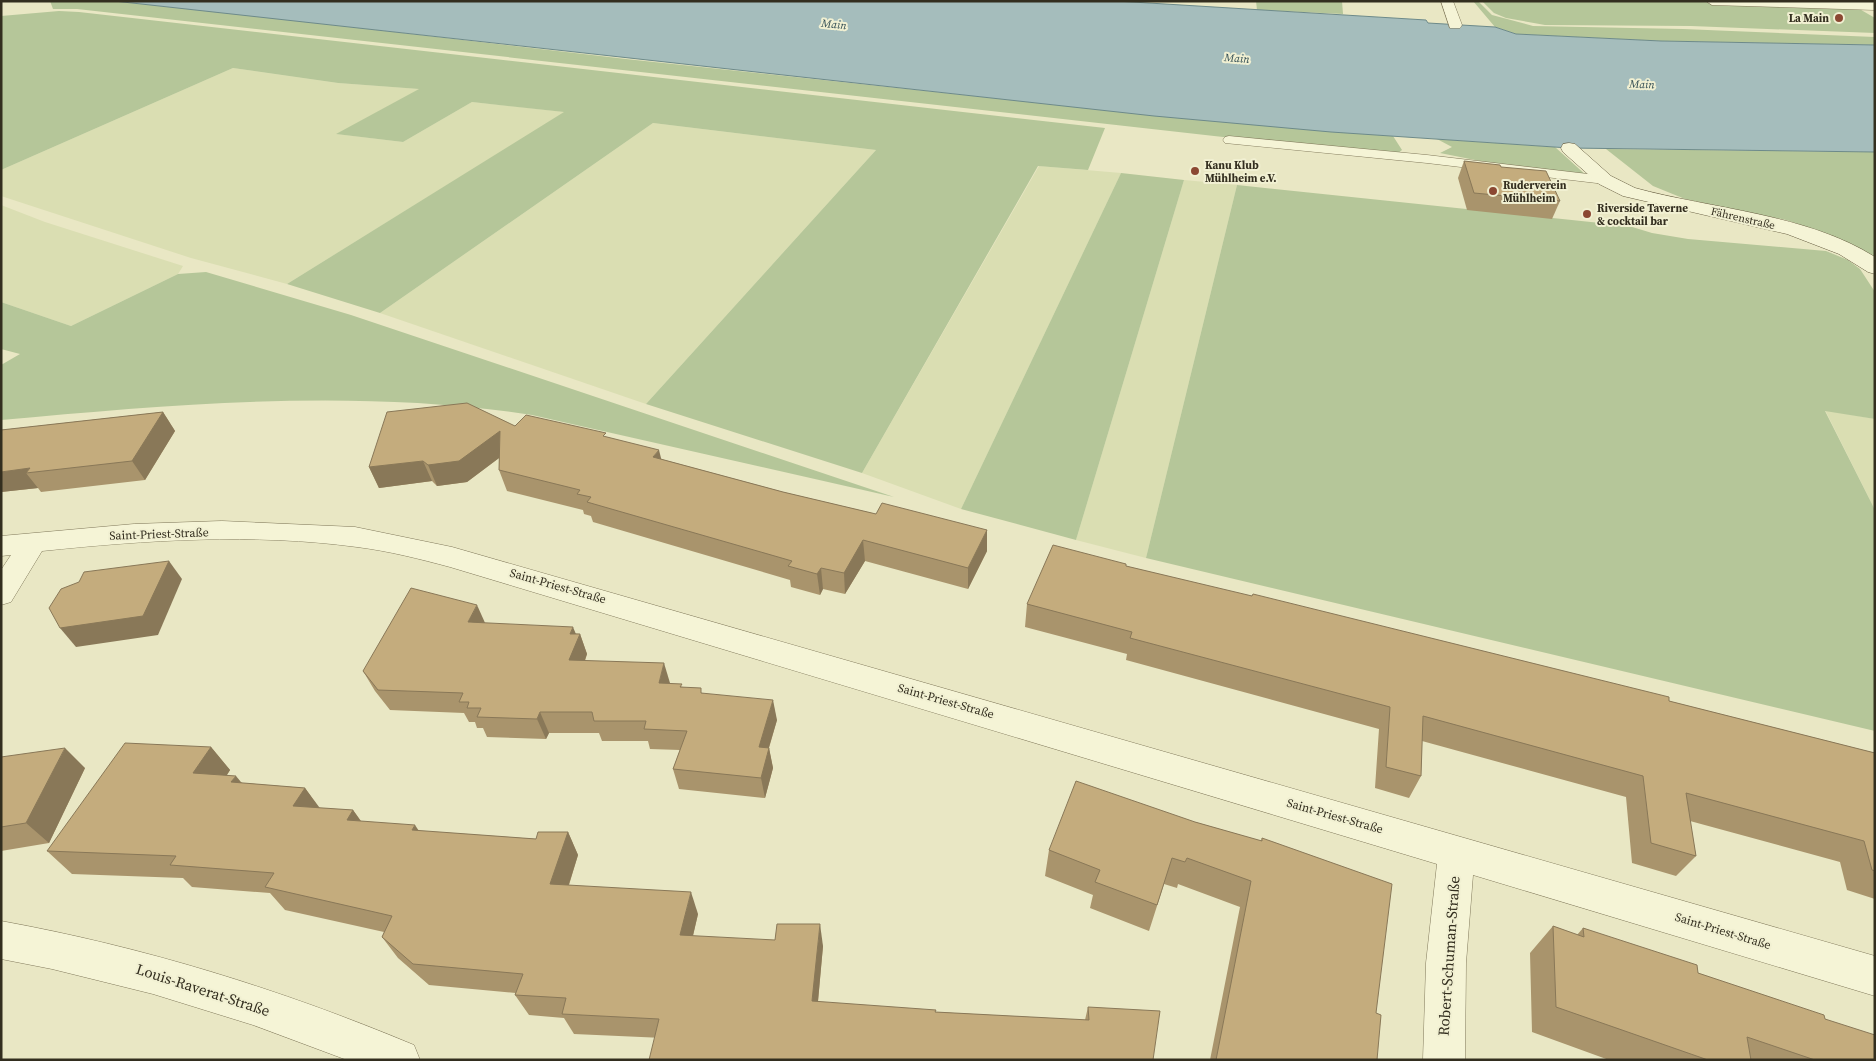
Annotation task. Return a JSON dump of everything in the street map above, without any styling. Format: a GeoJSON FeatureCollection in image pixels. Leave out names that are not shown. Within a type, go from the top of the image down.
{"type":"FeatureCollection","features":[{"type":"Feature","properties":{"kind":"street"},"geometry":{"type":"LineString","coordinates":[[1447,1],[1455,25]]}},
{"type":"Feature","properties":{"kind":"street"},"geometry":{"type":"LineString","coordinates":[[1712,1],[1840,3],[1875,6]]}},
{"type":"Feature","properties":{"kind":"street","name":"Fährenstraße"},"geometry":{"type":"LineString","coordinates":[[1570,148],[1605,180],[1629,192],[1653,199],[1752,219],[1806,234],[1855,255],[1875,268]]}},
{"type":"Feature","properties":{"kind":"street","name":"Saint-Priest-Straße"},"geometry":{"type":"LineString","coordinates":[[1,546],[145,533],[261,532],[356,537],[397,544],[527,577],[1875,976]]}},
{"type":"Feature","properties":{"kind":"street"},"geometry":{"type":"LineString","coordinates":[[1,594],[33,542]]}},
{"type":"Feature","properties":{"kind":"street","name":"Robert-Schuman-Straße"},"geometry":{"type":"LineString","coordinates":[[1444,1060],[1446,963],[1456,852]]}},
{"type":"Feature","properties":{"kind":"street","name":"Louis-Raverat-Straße"},"geometry":{"type":"LineString","coordinates":[[1,940],[144,970],[257,1006],[399,1060]]}},
{"type":"Feature","properties":{"kind":"lane"},"geometry":{"type":"LineString","coordinates":[[1354,135],[1357,153]]}},
{"type":"Feature","properties":{"kind":"lane"},"geometry":{"type":"LineString","coordinates":[[1229,140],[1357,153],[1420,153],[1605,180]]}},
{"type":"Feature","properties":{"kind":"green space"},"geometry":{"type":"Polygon","coordinates":[[[50,1],[114,1],[626,59],[1125,112],[1393,136],[1402,150],[1397,154],[1286,144],[77,9],[53,9],[50,1]]]}},
{"type":"Feature","properties":{"kind":"green space"},"geometry":{"type":"Polygon","coordinates":[[[1256,1],[1342,1],[1343,14],[1257,10],[1256,1]]]}},
{"type":"Feature","properties":{"kind":"green space"},"geometry":{"type":"Polygon","coordinates":[[[1473,1],[1478,1],[1492,15],[1533,26],[1683,29],[1875,37],[1875,45],[1661,41],[1516,34],[1495,27],[1473,1]]]}},
{"type":"Feature","properties":{"kind":"green space"},"geometry":{"type":"Polygon","coordinates":[[[1482,1],[1668,1],[1856,7],[1875,18],[1875,33],[1691,26],[1545,25],[1506,18],[1494,13],[1482,1]]]}},
{"type":"Feature","properties":{"kind":"green space"},"geometry":{"type":"Polygon","coordinates":[[[59,11],[1105,128],[1088,170],[1038,166],[862,473],[646,404],[876,150],[653,123],[380,313],[287,284],[564,112],[472,102],[403,142],[336,134],[419,89],[338,83],[233,68],[1,170],[1,16],[59,11]]]}},
{"type":"Feature","properties":{"kind":"green space"},"geometry":{"type":"Polygon","coordinates":[[[233,68],[338,83],[420,89],[337,134],[403,142],[472,102],[565,112],[287,284],[191,258],[1,196],[1,170],[233,68]]]}},
{"type":"Feature","properties":{"kind":"green space"},"geometry":{"type":"Polygon","coordinates":[[[653,123],[876,150],[646,404],[380,313],[653,123]]]}},
{"type":"Feature","properties":{"kind":"green space"},"geometry":{"type":"Polygon","coordinates":[[[1437,139],[1555,147],[1587,176],[1510,167],[1440,153],[1452,147],[1437,139]]]}},
{"type":"Feature","properties":{"kind":"green space"},"geometry":{"type":"Polygon","coordinates":[[[1606,149],[1875,152],[1875,257],[1831,235],[1786,220],[1685,199],[1653,186],[1606,149]]]}},
{"type":"Feature","properties":{"kind":"green space"},"geometry":{"type":"Polygon","coordinates":[[[1039,166],[1121,173],[961,509],[862,473],[1039,166]]]}},
{"type":"Feature","properties":{"kind":"green space"},"geometry":{"type":"Polygon","coordinates":[[[1121,173],[1184,180],[1076,540],[961,509],[1121,173]]]}},
{"type":"Feature","properties":{"kind":"green space"},"geometry":{"type":"Polygon","coordinates":[[[1184,180],[1237,185],[1146,558],[1076,540],[1184,180]]]}},
{"type":"Feature","properties":{"kind":"green space"},"geometry":{"type":"Polygon","coordinates":[[[1237,185],[1629,226],[1652,233],[1688,239],[1826,251],[1848,260],[1860,269],[1875,292],[1875,419],[1825,411],[1875,510],[1875,731],[1146,558],[1237,185]]]}},
{"type":"Feature","properties":{"kind":"green space"},"geometry":{"type":"Polygon","coordinates":[[[1,205],[45,222],[183,266],[178,274],[71,326],[1,302],[1,205]]]}},
{"type":"Feature","properties":{"kind":"green space"},"geometry":{"type":"Polygon","coordinates":[[[206,272],[351,315],[894,497],[532,415],[466,407],[400,402],[267,401],[200,404],[1,420],[1,365],[20,354],[1,349],[1,302],[71,326],[178,274],[206,272]]]}},
{"type":"Feature","properties":{"kind":"green space"},"geometry":{"type":"Polygon","coordinates":[[[1825,410],[1875,419],[1875,510],[1825,410]]]}},
{"type":"Feature","properties":{"kind":"water","name":"Main"},"geometry":{"type":"Polygon","coordinates":[[[114,1],[1116,1],[1426,20],[1428,23],[1495,27],[1516,34],[1661,41],[1875,45],[1875,152],[1569,148],[1331,132],[1154,116],[114,1]]]}},
{"type":"Feature","properties":{"kind":"building"},"geometry":{"type":"Polygon","coordinates":[[[1464,161],[1546,171],[1560,201],[1474,193],[1464,161]]]}},
{"type":"Feature","properties":{"kind":"building"},"geometry":{"type":"Polygon","coordinates":[[[467,403],[515,426],[526,415],[606,433],[603,436],[659,450],[653,457],[783,492],[876,514],[882,503],[987,530],[968,568],[863,540],[844,573],[821,568],[817,574],[788,566],[792,561],[587,502],[591,497],[577,494],[580,490],[499,470],[500,431],[459,461],[428,465],[423,461],[369,467],[387,412],[467,403]]]}},
{"type":"Feature","properties":{"kind":"building"},"geometry":{"type":"Polygon","coordinates":[[[163,412],[132,461],[26,473],[30,468],[1,472],[1,430],[163,412]]]}},
{"type":"Feature","properties":{"kind":"building"},"geometry":{"type":"Polygon","coordinates":[[[1053,545],[1126,564],[1126,566],[1252,596],[1253,594],[1669,697],[1669,701],[1875,753],[1875,871],[1872,870],[1864,841],[1686,793],[1696,856],[1651,843],[1643,776],[1423,716],[1421,776],[1386,767],[1390,707],[1130,638],[1132,632],[1027,604],[1053,545]]]}},
{"type":"Feature","properties":{"kind":"building"},"geometry":{"type":"Polygon","coordinates":[[[169,561],[143,616],[60,628],[49,608],[61,589],[79,582],[84,572],[169,561]]]}},
{"type":"Feature","properties":{"kind":"building"},"geometry":{"type":"Polygon","coordinates":[[[411,588],[477,605],[468,622],[573,627],[570,634],[580,634],[569,660],[664,663],[659,683],[682,684],[680,687],[701,688],[701,693],[773,700],[759,747],[769,748],[761,778],[673,769],[687,731],[644,729],[646,721],[594,721],[592,712],[540,712],[537,719],[477,717],[481,708],[467,708],[469,702],[459,702],[463,693],[378,690],[363,671],[411,588]]]}},
{"type":"Feature","properties":{"kind":"building"},"geometry":{"type":"Polygon","coordinates":[[[125,743],[211,747],[193,773],[236,776],[231,782],[305,788],[293,806],[353,810],[347,820],[415,825],[412,830],[536,839],[538,832],[568,832],[550,884],[691,892],[680,935],[775,940],[777,924],[820,924],[812,1001],[936,1010],[935,1012],[1089,1020],[1088,1007],[1160,1011],[1153,1060],[649,1060],[659,1019],[562,1014],[566,998],[515,995],[523,974],[413,964],[382,937],[392,916],[265,887],[274,873],[170,865],[176,856],[47,851],[125,743]]]}},
{"type":"Feature","properties":{"kind":"building"},"geometry":{"type":"Polygon","coordinates":[[[65,748],[26,823],[1,827],[1,757],[65,748]]]}},
{"type":"Feature","properties":{"kind":"building"},"geometry":{"type":"Polygon","coordinates":[[[1076,781],[1195,822],[1262,841],[1262,838],[1392,884],[1376,1013],[1381,1015],[1377,1060],[1216,1060],[1251,881],[1187,858],[1185,862],[1172,858],[1157,905],[1095,882],[1100,870],[1049,850],[1076,781]]]}},
{"type":"Feature","properties":{"kind":"building"},"geometry":{"type":"Polygon","coordinates":[[[1553,926],[1584,937],[1583,928],[1697,965],[1698,973],[1824,1015],[1825,1019],[1875,1035],[1875,1060],[1815,1060],[1747,1037],[1751,1060],[1708,1060],[1556,1007],[1553,926]]]}},
{"type":"Feature","properties":{"kind":"place","name":"La Main"},"geometry":{"type":"Point","coordinates":[1839,18]}},
{"type":"Feature","properties":{"kind":"place","name":"Kanu Klub Mühlheim e.V."},"geometry":{"type":"Point","coordinates":[1195,171]}},
{"type":"Feature","properties":{"kind":"place","name":"Ruderverein Mühlheim"},"geometry":{"type":"Point","coordinates":[1493,191]}},
{"type":"Feature","properties":{"kind":"place","name":"Riverside Taverne & cocktail bar"},"geometry":{"type":"Point","coordinates":[1587,214]}}]}
